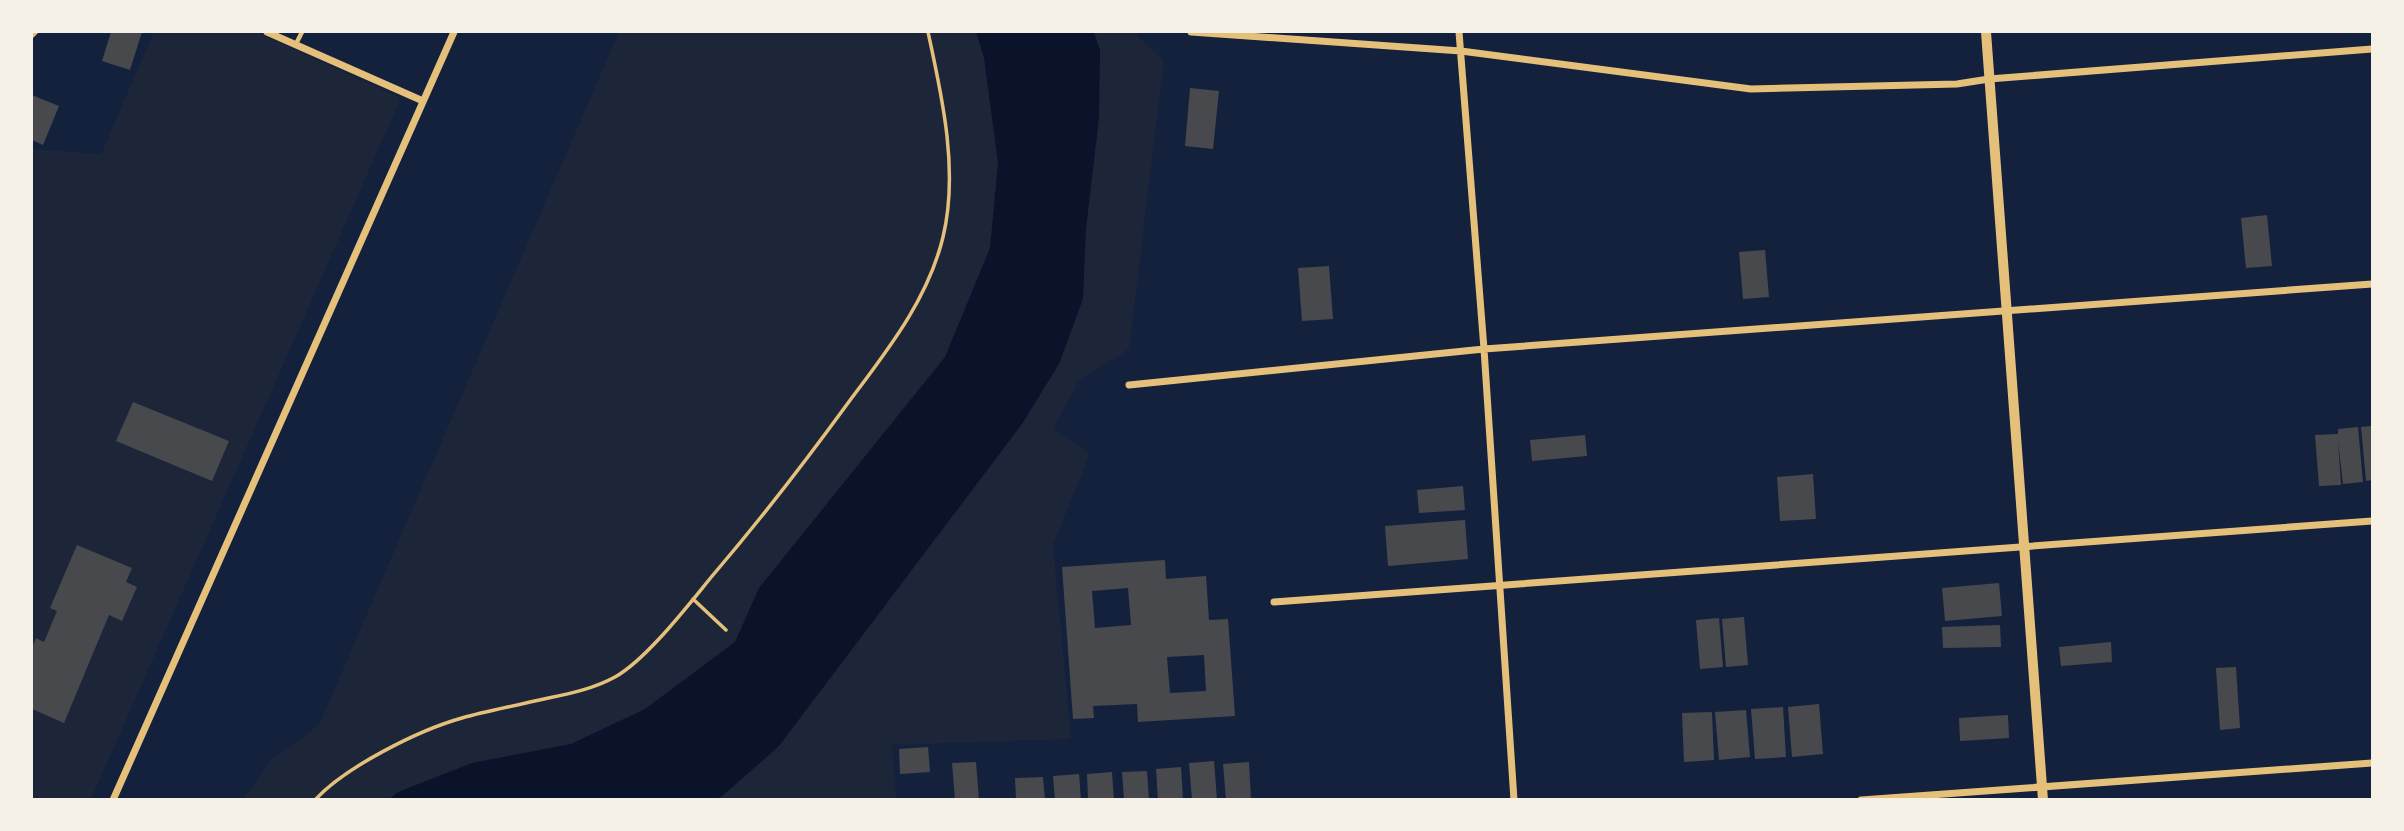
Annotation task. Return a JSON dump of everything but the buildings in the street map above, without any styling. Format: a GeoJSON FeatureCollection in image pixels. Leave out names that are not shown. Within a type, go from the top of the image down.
{"type":"FeatureCollection","features":[{"type":"Feature","properties":{"kind":"street"},"geometry":{"type":"LineString","coordinates":[[267,32],[423,101]]}},
{"type":"Feature","properties":{"kind":"street"},"geometry":{"type":"LineString","coordinates":[[113,800],[454,32]]}},
{"type":"Feature","properties":{"kind":"street"},"geometry":{"type":"LineString","coordinates":[[1191,32],[1461,51],[1751,89],[1957,84],[1989,79],[2372,49]]}},
{"type":"Feature","properties":{"kind":"street"},"geometry":{"type":"LineString","coordinates":[[1459,32],[1484,349],[1514,800]]}},
{"type":"Feature","properties":{"kind":"street"},"geometry":{"type":"LineString","coordinates":[[1986,32],[2043,800]]}},
{"type":"Feature","properties":{"kind":"street"},"geometry":{"type":"LineString","coordinates":[[1129,385],[1484,349],[2372,284]]}},
{"type":"Feature","properties":{"kind":"street"},"geometry":{"type":"LineString","coordinates":[[1274,602],[2372,521]]}},
{"type":"Feature","properties":{"kind":"street"},"geometry":{"type":"LineString","coordinates":[[1861,800],[2372,763]]}},
{"type":"Feature","properties":{"kind":"lane"},"geometry":{"type":"LineString","coordinates":[[32,36],[36,32]]}},
{"type":"Feature","properties":{"kind":"lane"},"geometry":{"type":"LineString","coordinates":[[296,44],[302,32]]}},
{"type":"Feature","properties":{"kind":"path"},"geometry":{"type":"LineString","coordinates":[[315,800],[343,774],[436,727],[460,718],[593,687],[615,677],[635,663],[693,599],[793,478],[889,347],[928,282],[944,234],[948,195],[945,114],[928,32]]}},
{"type":"Feature","properties":{"kind":"path"},"geometry":{"type":"LineString","coordinates":[[693,599],[726,630]]}},
{"type":"Feature","properties":{"kind":"shaded area"},"geometry":{"type":"Polygon","coordinates":[[[154,32],[256,32],[401,98],[91,799],[32,799],[32,149],[101,154],[154,32]]]}},
{"type":"Feature","properties":{"kind":"shaded area"},"geometry":{"type":"Polygon","coordinates":[[[619,32],[1137,32],[1138,37],[1164,60],[1129,349],[1079,381],[1053,428],[1090,454],[1053,544],[1071,739],[892,745],[896,799],[243,800],[271,760],[319,725],[619,32]]]}},
{"type":"Feature","properties":{"kind":"shaded area"},"geometry":{"type":"Polygon","coordinates":[[[976,32],[1094,32],[1100,50],[1099,118],[1086,229],[1083,299],[1059,364],[1022,424],[779,746],[721,797],[713,799],[390,799],[398,792],[472,763],[571,744],[645,709],[735,642],[759,588],[945,357],[990,248],[998,163],[984,58],[976,32]]]}}]}
